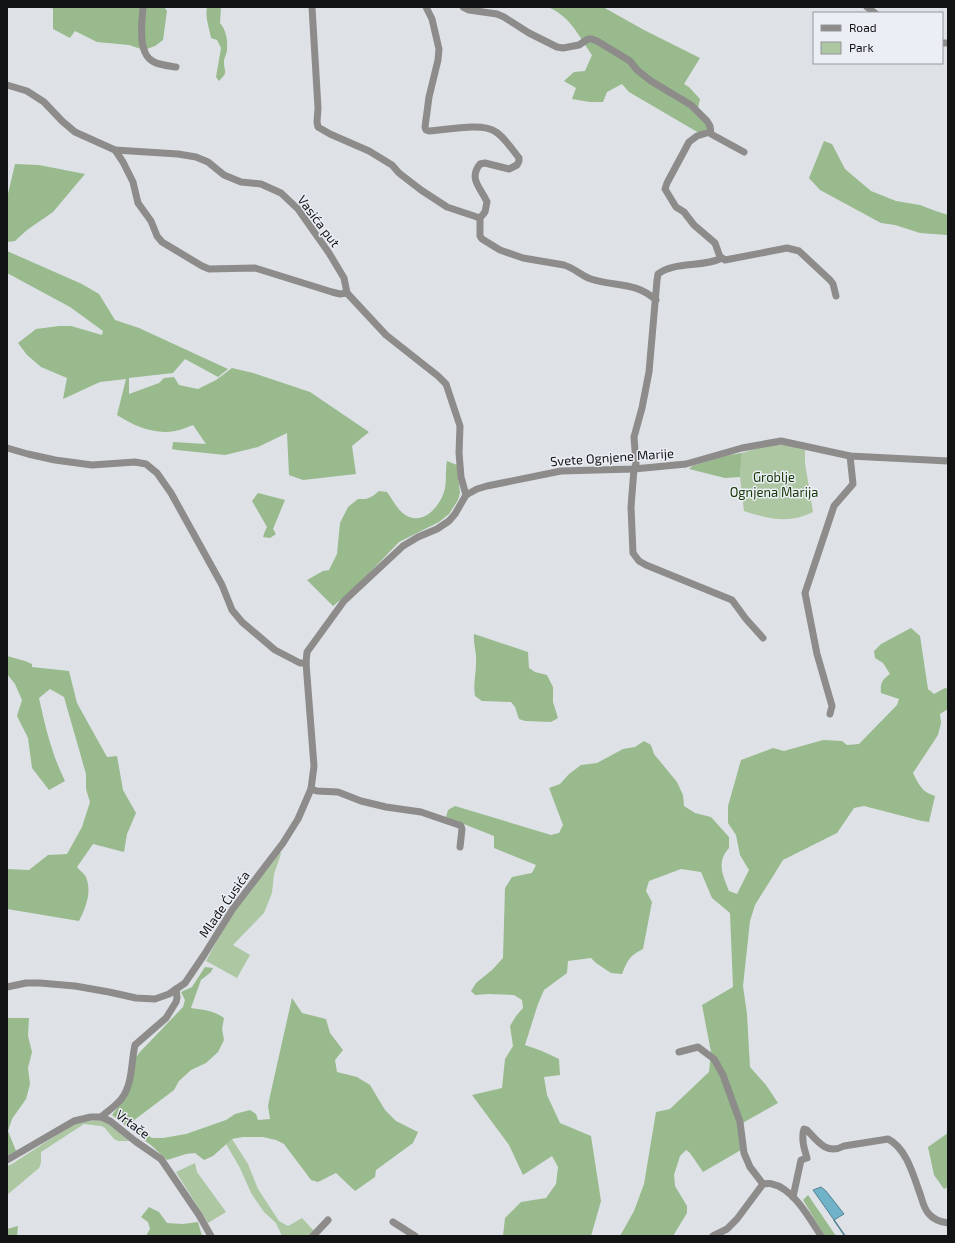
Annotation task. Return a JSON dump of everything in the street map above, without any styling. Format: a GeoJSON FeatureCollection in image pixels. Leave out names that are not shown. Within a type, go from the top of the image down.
{"type":"FeatureCollection","features":[{"type":"Feature","properties":{"kind":"street"},"geometry":{"type":"LineString","coordinates":[[143,7],[142,42],[148,58],[156,63],[176,67]]}},
{"type":"Feature","properties":{"kind":"street"},"geometry":{"type":"LineString","coordinates":[[312,7],[318,127],[330,134],[369,151],[392,165],[399,173],[421,190],[448,207],[480,218]]}},
{"type":"Feature","properties":{"kind":"street"},"geometry":{"type":"LineString","coordinates":[[426,7],[432,19],[439,49],[438,60],[429,97],[425,127],[426,130],[429,132],[477,127],[493,130],[498,133],[519,158],[517,165],[509,169],[485,163],[480,164],[478,167],[475,178],[476,182],[487,202],[485,212],[480,218],[480,236],[482,239],[500,250],[523,258],[568,266],[590,279],[639,289],[647,292],[656,300]]}},
{"type":"Feature","properties":{"kind":"street"},"geometry":{"type":"LineString","coordinates":[[463,7],[469,10],[497,14],[529,33],[557,47],[564,48],[579,44],[588,39],[597,41],[630,61],[637,70],[651,81],[691,105],[707,121],[710,126],[711,134],[744,152]]}},
{"type":"Feature","properties":{"kind":"street","name":"Vasića put"},"geometry":{"type":"LineString","coordinates":[[7,85],[27,91],[44,102],[75,132],[115,150],[178,154],[196,157],[208,162],[224,175],[241,182],[261,184],[281,193],[298,209],[330,253],[344,278],[347,293],[386,335],[446,384],[460,426],[459,452],[461,477],[466,495]]}},
{"type":"Feature","properties":{"kind":"street"},"geometry":{"type":"LineString","coordinates":[[710,132],[697,136],[689,142],[667,184],[665,189],[676,207],[684,212],[694,225],[715,243],[720,257],[725,260],[787,248],[799,251],[830,280],[833,284],[836,296]]}},
{"type":"Feature","properties":{"kind":"street"},"geometry":{"type":"LineString","coordinates":[[115,150],[133,182],[138,203],[151,221],[157,236],[162,242],[209,269],[255,268],[332,292],[340,294],[347,293]]}},
{"type":"Feature","properties":{"kind":"street"},"geometry":{"type":"LineString","coordinates":[[722,258],[710,263],[668,269],[658,274],[649,372],[642,408],[634,437],[636,464],[634,469],[631,507],[633,553],[639,561],[646,565],[732,600],[763,638]]}},
{"type":"Feature","properties":{"kind":"street","name":"Svete Ognjene Marije"},"geometry":{"type":"LineString","coordinates":[[466,495],[487,486],[561,471],[634,469],[686,464],[742,448],[781,441],[850,456],[948,461]]}},
{"type":"Feature","properties":{"kind":"street"},"geometry":{"type":"LineString","coordinates":[[7,448],[35,456],[92,465],[135,462],[146,464],[157,473],[171,493],[222,585],[232,610],[242,622],[275,650],[300,663],[306,663],[307,652],[344,601],[403,546],[449,521],[459,508],[466,495]]}},
{"type":"Feature","properties":{"kind":"street"},"geometry":{"type":"LineString","coordinates":[[830,714],[832,706],[816,654],[805,593],[834,506],[853,484],[850,456]]}},
{"type":"Feature","properties":{"kind":"street","name":"Mlađe Ćusića"},"geometry":{"type":"LineString","coordinates":[[7,987],[34,983],[75,986],[145,999],[155,999],[162,997],[185,983],[232,910],[280,848],[298,819],[311,789],[314,766],[306,663]]}},
{"type":"Feature","properties":{"kind":"street"},"geometry":{"type":"LineString","coordinates":[[311,789],[317,791],[338,792],[361,801],[386,807],[421,812],[459,825],[462,829],[460,847]]}},
{"type":"Feature","properties":{"kind":"street"},"geometry":{"type":"LineString","coordinates":[[101,1117],[122,1099],[127,1089],[135,1045],[166,1018],[176,1002],[176,989]]}},
{"type":"Feature","properties":{"kind":"street"},"geometry":{"type":"LineString","coordinates":[[679,1052],[698,1047],[714,1059],[723,1075],[740,1122],[744,1152],[750,1167],[762,1184]]}},
{"type":"Feature","properties":{"kind":"street","name":"Vrtače"},"geometry":{"type":"LineString","coordinates":[[7,1160],[74,1121],[91,1117],[101,1117],[110,1121],[161,1159],[199,1215],[211,1236]]}},
{"type":"Feature","properties":{"kind":"street"},"geometry":{"type":"LineString","coordinates":[[793,1197],[801,1160],[807,1158],[804,1145],[804,1129],[807,1130],[822,1146],[831,1150],[844,1146],[888,1139],[894,1142],[903,1153],[911,1168],[924,1205],[929,1214],[942,1222],[948,1223]]}},
{"type":"Feature","properties":{"kind":"street"},"geometry":{"type":"LineString","coordinates":[[762,1184],[772,1184],[781,1188],[793,1197],[821,1236]]}},
{"type":"Feature","properties":{"kind":"street"},"geometry":{"type":"LineString","coordinates":[[713,1236],[727,1228],[737,1219],[762,1184]]}},
{"type":"Feature","properties":{"kind":"street"},"geometry":{"type":"LineString","coordinates":[[313,1236],[328,1220]]}},
{"type":"Feature","properties":{"kind":"street"},"geometry":{"type":"LineString","coordinates":[[392,1222],[415,1236]]}},
{"type":"Feature","properties":{"kind":"green space"},"geometry":{"type":"Polygon","coordinates":[[[51,7],[164,7],[167,11],[163,40],[155,46],[144,50],[129,45],[97,42],[75,31],[70,38],[53,29],[53,9],[51,7]]]}},
{"type":"Feature","properties":{"kind":"green space"},"geometry":{"type":"Polygon","coordinates":[[[207,7],[221,7],[220,23],[224,29],[227,39],[227,51],[224,59],[225,73],[219,81],[216,77],[221,48],[217,40],[211,38],[207,19],[207,7]]]}},
{"type":"Feature","properties":{"kind":"green space"},"geometry":{"type":"Polygon","coordinates":[[[548,7],[603,7],[644,30],[700,58],[684,84],[689,87],[700,99],[697,113],[709,128],[699,133],[629,92],[622,84],[607,92],[603,102],[590,102],[572,99],[576,88],[564,81],[574,72],[585,71],[592,55],[568,21],[556,11],[548,7]]]}},
{"type":"Feature","properties":{"kind":"green space"},"geometry":{"type":"Polygon","coordinates":[[[824,141],[832,144],[845,169],[871,191],[896,201],[920,205],[948,215],[948,234],[920,233],[895,225],[881,223],[820,190],[809,178],[824,141]]]}},
{"type":"Feature","properties":{"kind":"green space"},"geometry":{"type":"Polygon","coordinates":[[[15,164],[39,165],[85,174],[53,212],[27,230],[15,241],[7,242],[7,198],[15,164]]]}},
{"type":"Feature","properties":{"kind":"green space"},"geometry":{"type":"Polygon","coordinates":[[[7,251],[82,284],[99,294],[115,320],[139,328],[228,369],[218,377],[185,359],[173,373],[129,378],[129,394],[159,383],[164,378],[174,377],[179,385],[198,389],[216,380],[232,368],[253,373],[310,392],[369,432],[352,446],[356,474],[303,480],[289,475],[287,433],[258,447],[225,455],[172,449],[173,442],[206,444],[193,425],[175,431],[152,431],[130,423],[117,415],[126,379],[100,382],[63,399],[67,378],[41,367],[27,355],[18,343],[36,329],[71,326],[102,335],[103,331],[70,307],[7,273],[7,251]]]}},
{"type":"Feature","properties":{"kind":"green space","name":"Groblje Ognjena Marija"},"geometry":{"type":"Polygon","coordinates":[[[767,445],[785,445],[805,450],[805,463],[813,512],[796,518],[779,519],[744,511],[740,477],[742,453],[767,445]]]}},
{"type":"Feature","properties":{"kind":"green space"},"geometry":{"type":"Polygon","coordinates":[[[742,453],[740,477],[725,478],[689,469],[692,466],[724,456],[742,453]]]}},
{"type":"Feature","properties":{"kind":"green space"},"geometry":{"type":"Polygon","coordinates":[[[447,461],[457,465],[460,493],[458,500],[449,514],[439,522],[399,542],[354,589],[333,606],[307,580],[323,571],[329,570],[337,554],[340,523],[348,507],[358,499],[366,499],[379,491],[387,492],[401,512],[410,517],[423,517],[434,509],[442,498],[445,485],[447,461]]]}},
{"type":"Feature","properties":{"kind":"green space"},"geometry":{"type":"Polygon","coordinates":[[[258,493],[285,500],[273,529],[276,534],[270,538],[263,537],[267,527],[252,501],[258,493]]]}},
{"type":"Feature","properties":{"kind":"green space"},"geometry":{"type":"Polygon","coordinates":[[[911,628],[920,636],[928,689],[934,694],[945,688],[948,689],[948,709],[940,714],[941,723],[938,735],[913,773],[921,788],[935,796],[929,822],[864,806],[854,808],[837,833],[783,860],[755,905],[750,921],[743,986],[747,1014],[750,1067],[766,1085],[778,1103],[739,1125],[741,1150],[703,1172],[690,1153],[686,1150],[680,1156],[674,1175],[675,1186],[687,1206],[687,1213],[673,1236],[620,1236],[634,1211],[644,1184],[656,1112],[670,1109],[709,1072],[711,1052],[702,1005],[733,987],[730,913],[712,898],[701,872],[681,869],[649,881],[646,891],[652,902],[643,949],[630,959],[622,974],[611,973],[591,958],[568,961],[567,973],[544,990],[525,1045],[559,1059],[560,1075],[544,1077],[547,1095],[560,1123],[591,1136],[601,1201],[591,1236],[503,1236],[505,1218],[521,1202],[546,1198],[556,1184],[558,1167],[552,1156],[523,1175],[509,1145],[472,1095],[502,1088],[505,1059],[513,1046],[510,1026],[523,1008],[522,1000],[514,995],[475,995],[471,991],[476,983],[492,970],[503,958],[505,888],[512,877],[532,873],[536,865],[494,848],[494,836],[446,817],[448,810],[455,806],[551,835],[559,833],[563,825],[549,788],[560,784],[569,774],[581,765],[597,763],[623,749],[635,747],[644,741],[651,745],[654,754],[677,782],[683,795],[684,806],[695,813],[711,817],[729,837],[729,848],[723,859],[722,869],[729,891],[737,894],[749,870],[740,855],[736,835],[728,823],[728,806],[741,760],[773,748],[784,751],[823,740],[842,741],[847,745],[859,744],[897,705],[899,699],[881,693],[882,682],[890,674],[883,663],[875,658],[874,651],[881,644],[911,628]]]}},
{"type":"Feature","properties":{"kind":"green space"},"geometry":{"type":"Polygon","coordinates":[[[474,634],[528,652],[529,668],[535,672],[547,675],[553,687],[553,702],[558,718],[551,722],[525,721],[519,719],[515,707],[511,702],[482,701],[475,696],[474,683],[476,659],[474,634]]]}},
{"type":"Feature","properties":{"kind":"green space"},"geometry":{"type":"Polygon","coordinates":[[[7,656],[32,664],[32,667],[69,671],[77,703],[107,757],[117,756],[123,790],[136,813],[127,834],[124,852],[93,844],[77,867],[84,874],[88,883],[86,905],[79,921],[7,909],[7,869],[29,870],[48,855],[67,854],[82,827],[90,802],[86,789],[86,774],[64,697],[50,689],[39,698],[46,730],[65,781],[49,790],[32,768],[28,738],[17,716],[22,700],[15,684],[7,674],[7,656]]]}},
{"type":"Feature","properties":{"kind":"green space"},"geometry":{"type":"Polygon","coordinates":[[[280,852],[281,854],[274,874],[272,893],[264,913],[233,945],[250,955],[237,978],[206,961],[232,913],[280,852]]]}},
{"type":"Feature","properties":{"kind":"green space"},"geometry":{"type":"Polygon","coordinates":[[[205,967],[213,968],[211,972],[201,980],[191,1008],[212,1012],[224,1018],[222,1029],[224,1040],[218,1052],[206,1063],[191,1070],[179,1081],[174,1090],[133,1121],[139,1130],[152,1138],[163,1138],[186,1134],[226,1120],[235,1114],[250,1110],[256,1114],[258,1120],[270,1119],[268,1106],[292,998],[302,1013],[326,1019],[330,1033],[343,1050],[335,1060],[337,1072],[357,1077],[370,1085],[385,1110],[396,1121],[418,1132],[413,1143],[376,1170],[375,1177],[355,1191],[336,1173],[318,1182],[311,1180],[284,1144],[276,1140],[263,1137],[243,1137],[232,1139],[213,1156],[204,1160],[195,1153],[186,1154],[167,1160],[152,1146],[112,1115],[121,1103],[135,1059],[183,1007],[185,1000],[181,992],[192,987],[205,967]]]}},
{"type":"Feature","properties":{"kind":"green space"},"geometry":{"type":"Polygon","coordinates":[[[7,1018],[29,1018],[28,1036],[32,1052],[28,1068],[30,1084],[26,1099],[12,1119],[8,1131],[16,1151],[7,1156],[7,1018]]]}},
{"type":"Feature","properties":{"kind":"green space"},"geometry":{"type":"Polygon","coordinates":[[[98,1120],[107,1123],[130,1141],[118,1141],[101,1126],[84,1124],[41,1152],[41,1163],[39,1168],[7,1195],[7,1166],[75,1123],[98,1120]]]}},
{"type":"Feature","properties":{"kind":"green space"},"geometry":{"type":"Polygon","coordinates":[[[948,1133],[948,1187],[944,1189],[934,1175],[928,1147],[948,1133]]]}},
{"type":"Feature","properties":{"kind":"green space"},"geometry":{"type":"Polygon","coordinates":[[[232,1139],[248,1164],[258,1189],[279,1221],[288,1226],[302,1218],[314,1231],[309,1236],[282,1236],[276,1223],[264,1212],[251,1193],[240,1168],[226,1144],[232,1139]]]}},
{"type":"Feature","properties":{"kind":"green space"},"geometry":{"type":"Polygon","coordinates":[[[195,1163],[197,1172],[226,1212],[208,1223],[176,1172],[195,1163]]]}},
{"type":"Feature","properties":{"kind":"green space"},"geometry":{"type":"Polygon","coordinates":[[[808,1195],[836,1236],[825,1236],[803,1200],[808,1195]]]}},
{"type":"Feature","properties":{"kind":"green space"},"geometry":{"type":"Polygon","coordinates":[[[149,1207],[159,1212],[167,1223],[183,1224],[198,1222],[202,1236],[146,1236],[150,1229],[148,1222],[141,1217],[149,1207]]]}},
{"type":"Feature","properties":{"kind":"green space"},"geometry":{"type":"Polygon","coordinates":[[[18,1226],[17,1236],[7,1236],[7,1229],[18,1226]]]}},
{"type":"Feature","properties":{"kind":"water"},"geometry":{"type":"Polygon","coordinates":[[[821,1187],[826,1191],[844,1214],[834,1220],[813,1190],[821,1187]]]}},
{"type":"Feature","properties":{"kind":"waterway"},"geometry":{"type":"LineString","coordinates":[[834,1220],[845,1236]]}}]}
